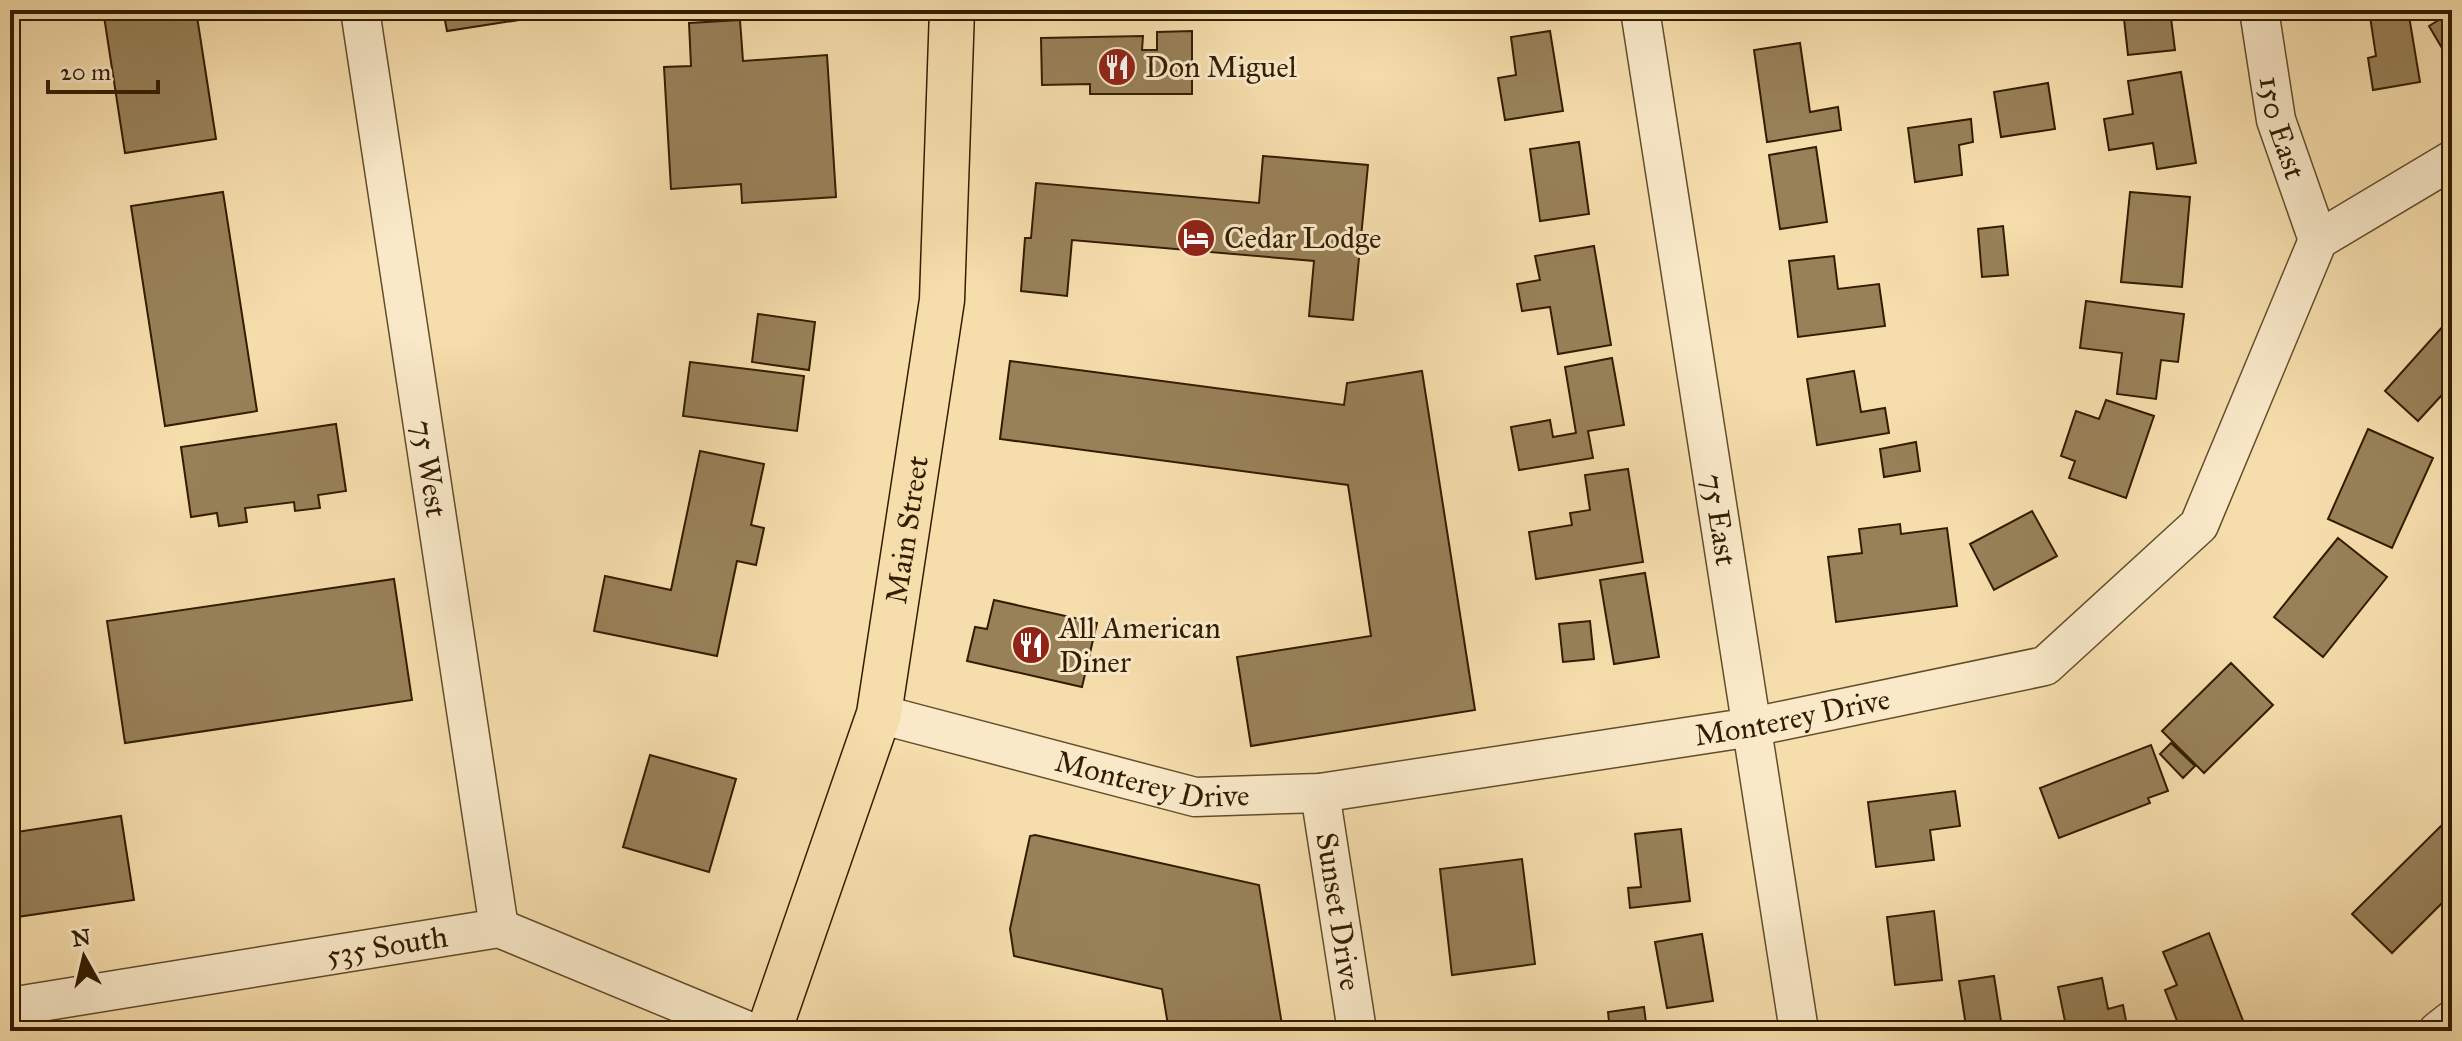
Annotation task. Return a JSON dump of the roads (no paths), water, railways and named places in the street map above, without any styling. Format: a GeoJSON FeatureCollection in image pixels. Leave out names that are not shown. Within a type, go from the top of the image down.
{"type":"FeatureCollection","features":[{"type":"Feature","properties":{"kind":"main road","name":"Main Street"},"geometry":{"type":"LineString","coordinates":[[769,1031],[879,714],[942,300],[952,10]]}},
{"type":"Feature","properties":{"kind":"street","name":"75 West"},"geometry":{"type":"LineString","coordinates":[[360,10],[499,928]]}},
{"type":"Feature","properties":{"kind":"street","name":"75 East"},"geometry":{"type":"LineString","coordinates":[[1640,10],[1799,1031]]}},
{"type":"Feature","properties":{"kind":"street","name":"150 East"},"geometry":{"type":"LineString","coordinates":[[2259,10],[2276,120],[2318,240]]}},
{"type":"Feature","properties":{"kind":"street"},"geometry":{"type":"LineString","coordinates":[[2318,240],[2452,160]]}},
{"type":"Feature","properties":{"kind":"street","name":"Monterey Drive"},"geometry":{"type":"LineString","coordinates":[[879,714],[1195,797],[1320,793],[1752,727],[2045,666],[2199,525],[2318,240]]}},
{"type":"Feature","properties":{"kind":"street","name":"Sunset Drive"},"geometry":{"type":"LineString","coordinates":[[1320,793],[1357,1031]]}},
{"type":"Feature","properties":{"kind":"street","name":"535 South"},"geometry":{"type":"LineString","coordinates":[[10,1007],[499,928]]}},
{"type":"Feature","properties":{"kind":"street"},"geometry":{"type":"LineString","coordinates":[[499,928],[748,1031]]}},
{"type":"Feature","properties":{"kind":"street"},"geometry":{"type":"LineString","coordinates":[[2438,1031],[2452,1020]]}},
{"type":"Feature","properties":{"kind":"place","name":"Don Miguel"},"geometry":{"type":"Point","coordinates":[1117,67]}},
{"type":"Feature","properties":{"kind":"place","name":"Cedar Lodge"},"geometry":{"type":"Point","coordinates":[1196,238]}},
{"type":"Feature","properties":{"kind":"place","name":"All American Diner"},"geometry":{"type":"Point","coordinates":[1031,645]}}]}
